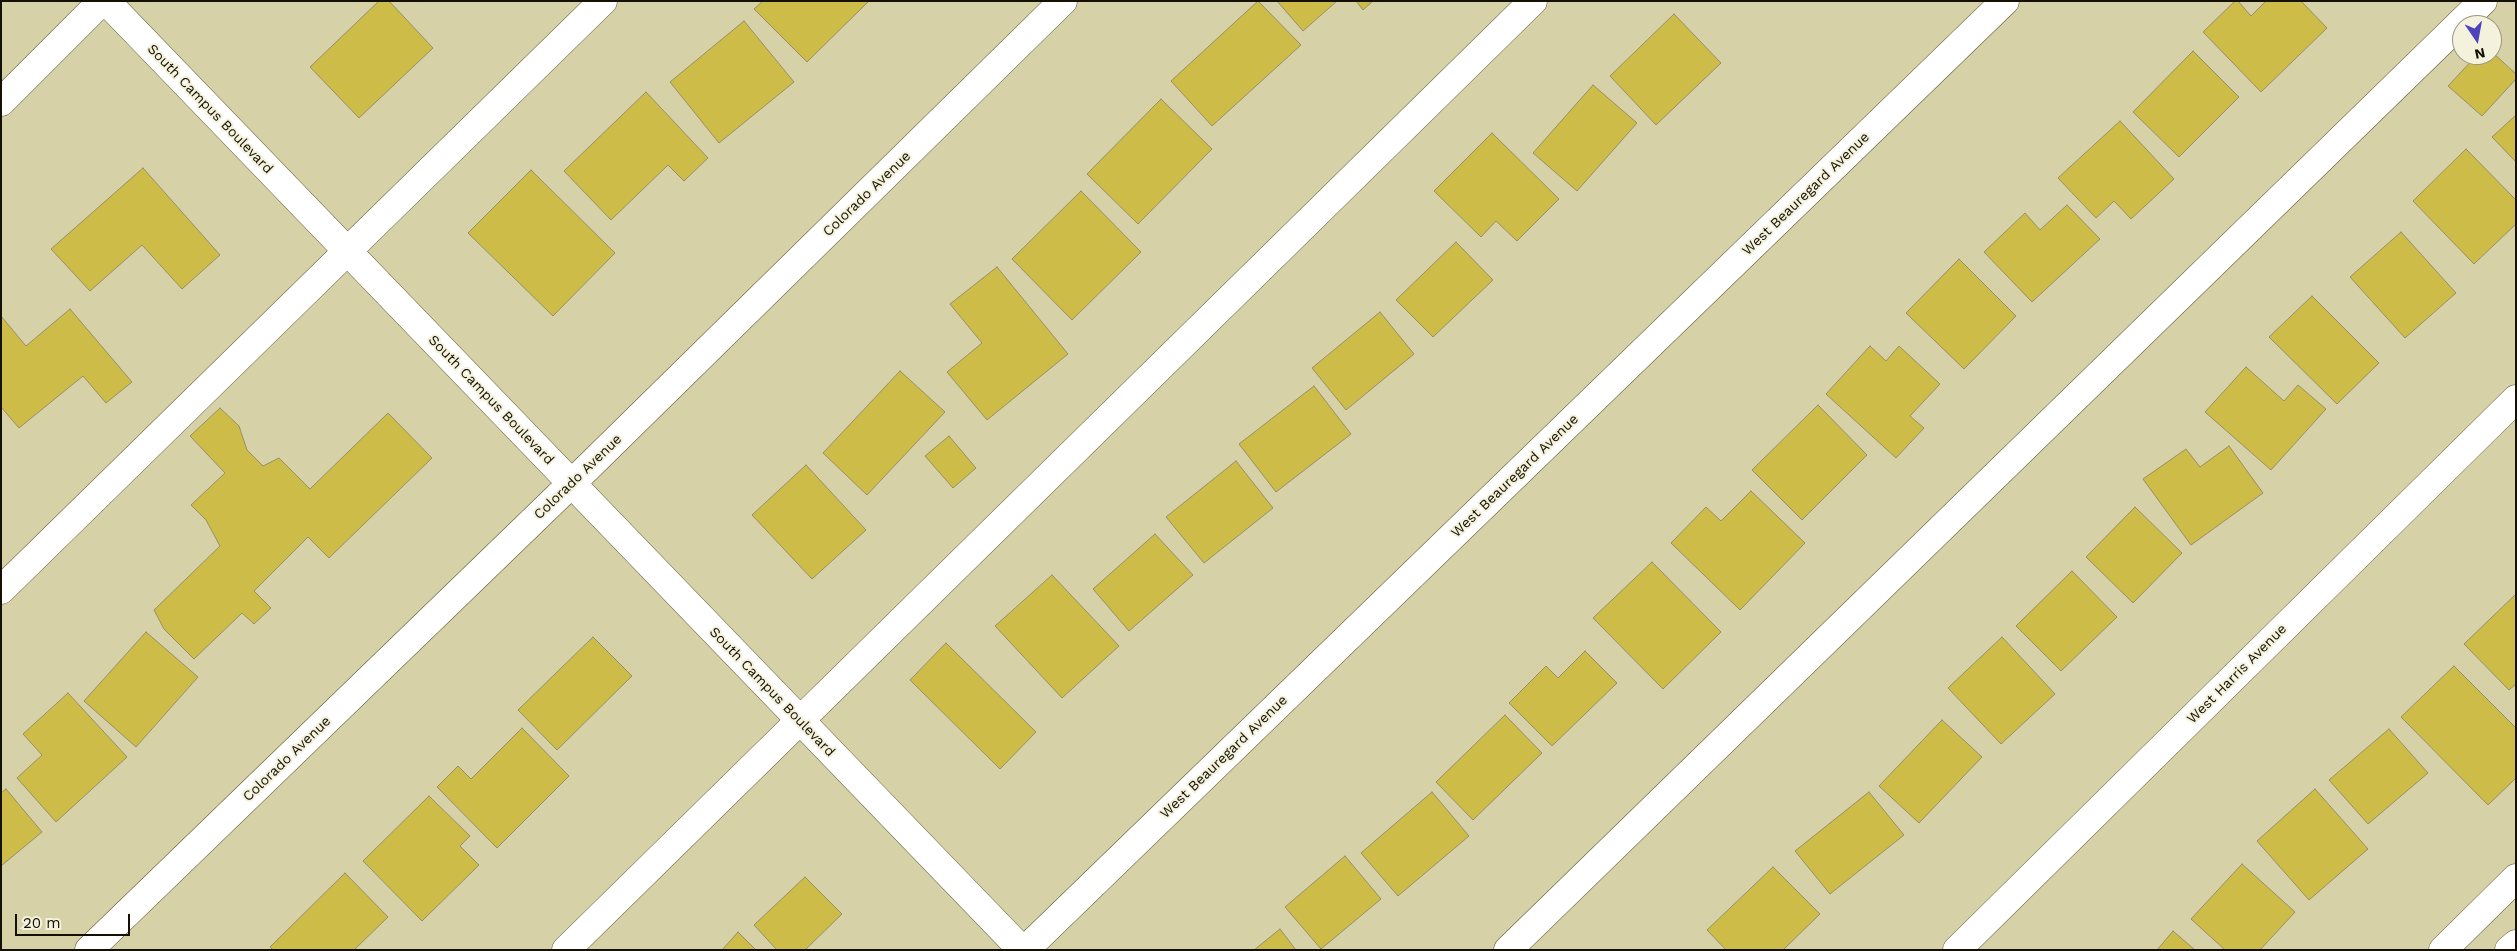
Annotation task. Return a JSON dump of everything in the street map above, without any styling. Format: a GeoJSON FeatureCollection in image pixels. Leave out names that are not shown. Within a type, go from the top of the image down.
{"type":"FeatureCollection","features":[{"type":"Feature","properties":{"kind":"street"},"geometry":{"type":"LineString","coordinates":[[1,102],[102,1]]}},
{"type":"Feature","properties":{"kind":"street","name":"South Campus Boulevard"},"geometry":{"type":"LineString","coordinates":[[106,1],[1023,950]]}},
{"type":"Feature","properties":{"kind":"street"},"geometry":{"type":"LineString","coordinates":[[1,590],[604,1]]}},
{"type":"Feature","properties":{"kind":"street","name":"Colorado Avenue"},"geometry":{"type":"LineString","coordinates":[[89,950],[572,484],[1063,1]]}},
{"type":"Feature","properties":{"kind":"street"},"geometry":{"type":"LineString","coordinates":[[566,950],[1532,1]]}},
{"type":"Feature","properties":{"kind":"street","name":"West Beauregard Avenue"},"geometry":{"type":"LineString","coordinates":[[1023,950],[2005,1]]}},
{"type":"Feature","properties":{"kind":"street"},"geometry":{"type":"LineString","coordinates":[[1508,950],[2483,1]]}},
{"type":"Feature","properties":{"kind":"street","name":"West Harris Avenue"},"geometry":{"type":"LineString","coordinates":[[1957,950],[2516,399]]}},
{"type":"Feature","properties":{"kind":"street"},"geometry":{"type":"LineString","coordinates":[[2443,950],[2516,878]]}},
{"type":"Feature","properties":{"kind":"street"},"geometry":{"type":"LineString","coordinates":[[2510,950],[2516,944]]}},
{"type":"Feature","properties":{"kind":"building"},"geometry":{"type":"Polygon","coordinates":[[[379,1],[389,1],[433,48],[359,118],[310,67],[379,1]]]}},
{"type":"Feature","properties":{"kind":"building"},"geometry":{"type":"Polygon","coordinates":[[[763,1],[869,1],[807,62],[754,9],[763,1]]]}},
{"type":"Feature","properties":{"kind":"building"},"geometry":{"type":"Polygon","coordinates":[[[1258,1],[1301,45],[1212,126],[1171,81],[1258,1]]]}},
{"type":"Feature","properties":{"kind":"building"},"geometry":{"type":"Polygon","coordinates":[[[1277,1],[1337,1],[1303,31],[1277,1]]]}},
{"type":"Feature","properties":{"kind":"building"},"geometry":{"type":"Polygon","coordinates":[[[1356,1],[1373,1],[1363,10],[1356,1]]]}},
{"type":"Feature","properties":{"kind":"building"},"geometry":{"type":"Polygon","coordinates":[[[2235,1],[2238,1],[2251,16],[2266,1],[2301,1],[2327,28],[2261,92],[2203,32],[2235,1]]]}},
{"type":"Feature","properties":{"kind":"building"},"geometry":{"type":"Polygon","coordinates":[[[1674,14],[1721,63],[1656,125],[1610,76],[1674,14]]]}},
{"type":"Feature","properties":{"kind":"building"},"geometry":{"type":"Polygon","coordinates":[[[744,21],[794,82],[719,143],[670,82],[744,21]]]}},
{"type":"Feature","properties":{"kind":"building"},"geometry":{"type":"Polygon","coordinates":[[[2193,51],[2239,97],[2179,157],[2133,112],[2193,51]]]}},
{"type":"Feature","properties":{"kind":"building"},"geometry":{"type":"Polygon","coordinates":[[[2502,61],[2516,74],[2516,79],[2482,116],[2448,86],[2468,65],[2502,65],[2502,61]]]}},
{"type":"Feature","properties":{"kind":"building"},"geometry":{"type":"Polygon","coordinates":[[[1593,85],[1637,123],[1577,191],[1533,153],[1593,85]]]}},
{"type":"Feature","properties":{"kind":"building"},"geometry":{"type":"Polygon","coordinates":[[[646,92],[708,158],[684,181],[668,165],[611,220],[564,171],[646,92]]]}},
{"type":"Feature","properties":{"kind":"building"},"geometry":{"type":"Polygon","coordinates":[[[1161,99],[1212,149],[1138,224],[1087,174],[1161,99]]]}},
{"type":"Feature","properties":{"kind":"building"},"geometry":{"type":"Polygon","coordinates":[[[2516,115],[2516,162],[2492,137],[2516,115]]]}},
{"type":"Feature","properties":{"kind":"building"},"geometry":{"type":"Polygon","coordinates":[[[2120,121],[2174,179],[2131,219],[2114,201],[2096,218],[2058,178],[2120,121]]]}},
{"type":"Feature","properties":{"kind":"building"},"geometry":{"type":"Polygon","coordinates":[[[1492,133],[1559,199],[1517,241],[1496,221],[1481,237],[1434,191],[1492,133]]]}},
{"type":"Feature","properties":{"kind":"building"},"geometry":{"type":"Polygon","coordinates":[[[2466,149],[2516,200],[2516,224],[2474,264],[2413,201],[2466,149]]]}},
{"type":"Feature","properties":{"kind":"building"},"geometry":{"type":"Polygon","coordinates":[[[143,168],[220,255],[182,289],[142,245],[90,291],[51,249],[143,168]]]}},
{"type":"Feature","properties":{"kind":"building"},"geometry":{"type":"Polygon","coordinates":[[[531,170],[615,253],[553,316],[468,233],[531,170]]]}},
{"type":"Feature","properties":{"kind":"building"},"geometry":{"type":"Polygon","coordinates":[[[1081,191],[1141,252],[1072,320],[1012,259],[1081,191]]]}},
{"type":"Feature","properties":{"kind":"building"},"geometry":{"type":"Polygon","coordinates":[[[2067,205],[2100,239],[2032,302],[1984,252],[2025,213],[2040,230],[2067,205]]]}},
{"type":"Feature","properties":{"kind":"building"},"geometry":{"type":"Polygon","coordinates":[[[2401,232],[2456,293],[2405,338],[2350,277],[2401,232]]]}},
{"type":"Feature","properties":{"kind":"building"},"geometry":{"type":"Polygon","coordinates":[[[1456,242],[1493,280],[1433,337],[1396,300],[1456,242]]]}},
{"type":"Feature","properties":{"kind":"building"},"geometry":{"type":"Polygon","coordinates":[[[1959,259],[2016,316],[1964,369],[1906,313],[1959,259]]]}},
{"type":"Feature","properties":{"kind":"building"},"geometry":{"type":"Polygon","coordinates":[[[997,267],[1068,354],[987,420],[947,372],[982,343],[950,304],[997,267]]]}},
{"type":"Feature","properties":{"kind":"building"},"geometry":{"type":"Polygon","coordinates":[[[2312,296],[2379,363],[2337,404],[2269,337],[2312,296]]]}},
{"type":"Feature","properties":{"kind":"building"},"geometry":{"type":"Polygon","coordinates":[[[70,309],[132,382],[106,403],[83,376],[19,428],[1,407],[1,316],[26,346],[70,309]]]}},
{"type":"Feature","properties":{"kind":"building"},"geometry":{"type":"Polygon","coordinates":[[[1380,312],[1414,354],[1346,410],[1312,368],[1380,312]]]}},
{"type":"Feature","properties":{"kind":"building"},"geometry":{"type":"Polygon","coordinates":[[[1870,346],[1886,361],[1899,346],[1940,384],[1910,416],[1924,428],[1896,458],[1826,394],[1870,346]]]}},
{"type":"Feature","properties":{"kind":"building"},"geometry":{"type":"Polygon","coordinates":[[[2246,367],[2284,401],[2298,385],[2326,409],[2271,470],[2205,412],[2246,367]]]}},
{"type":"Feature","properties":{"kind":"building"},"geometry":{"type":"Polygon","coordinates":[[[900,371],[945,412],[867,495],[823,453],[900,371]]]}},
{"type":"Feature","properties":{"kind":"building"},"geometry":{"type":"Polygon","coordinates":[[[1314,386],[1351,434],[1276,492],[1239,444],[1314,386]]]}},
{"type":"Feature","properties":{"kind":"building"},"geometry":{"type":"Polygon","coordinates":[[[1818,405],[1867,455],[1802,520],[1752,470],[1818,405]]]}},
{"type":"Feature","properties":{"kind":"building"},"geometry":{"type":"Polygon","coordinates":[[[220,408],[239,426],[247,450],[263,466],[279,458],[310,489],[388,413],[432,458],[329,558],[308,537],[254,591],[271,608],[254,624],[242,613],[194,659],[164,629],[154,610],[220,546],[206,520],[191,505],[225,473],[190,436],[220,408]]]}},
{"type":"Feature","properties":{"kind":"building"},"geometry":{"type":"Polygon","coordinates":[[[949,436],[976,468],[953,488],[925,456],[949,436]]]}},
{"type":"Feature","properties":{"kind":"building"},"geometry":{"type":"Polygon","coordinates":[[[2229,446],[2263,493],[2191,545],[2143,479],[2186,449],[2200,467],[2229,446]]]}},
{"type":"Feature","properties":{"kind":"building"},"geometry":{"type":"Polygon","coordinates":[[[1236,461],[1273,508],[1204,563],[1166,517],[1236,461]]]}},
{"type":"Feature","properties":{"kind":"building"},"geometry":{"type":"Polygon","coordinates":[[[806,465],[866,530],[812,579],[752,515],[806,465]]]}},
{"type":"Feature","properties":{"kind":"building"},"geometry":{"type":"Polygon","coordinates":[[[1751,491],[1805,543],[1740,610],[1671,543],[1706,507],[1721,521],[1751,491]]]}},
{"type":"Feature","properties":{"kind":"building"},"geometry":{"type":"Polygon","coordinates":[[[2135,507],[2182,553],[2133,603],[2086,557],[2135,507]]]}},
{"type":"Feature","properties":{"kind":"building"},"geometry":{"type":"Polygon","coordinates":[[[1155,534],[1193,575],[1129,631],[1093,589],[1155,534]]]}},
{"type":"Feature","properties":{"kind":"building"},"geometry":{"type":"Polygon","coordinates":[[[1652,562],[1721,632],[1663,689],[1593,618],[1652,562]]]}},
{"type":"Feature","properties":{"kind":"building"},"geometry":{"type":"Polygon","coordinates":[[[2072,571],[2117,617],[2061,671],[2016,626],[2072,571]]]}},
{"type":"Feature","properties":{"kind":"building"},"geometry":{"type":"Polygon","coordinates":[[[1052,575],[1119,646],[1062,698],[995,626],[1052,575]]]}},
{"type":"Feature","properties":{"kind":"building"},"geometry":{"type":"Polygon","coordinates":[[[2516,594],[2516,684],[2509,690],[2464,644],[2516,594]]]}},
{"type":"Feature","properties":{"kind":"building"},"geometry":{"type":"Polygon","coordinates":[[[146,632],[198,677],[136,747],[84,701],[146,632]]]}},
{"type":"Feature","properties":{"kind":"building"},"geometry":{"type":"Polygon","coordinates":[[[593,637],[632,676],[557,750],[518,710],[593,637]]]}},
{"type":"Feature","properties":{"kind":"building"},"geometry":{"type":"Polygon","coordinates":[[[2002,637],[2055,694],[2001,744],[1948,688],[2002,637]]]}},
{"type":"Feature","properties":{"kind":"building"},"geometry":{"type":"Polygon","coordinates":[[[946,643],[1036,732],[1000,769],[910,680],[946,643]]]}},
{"type":"Feature","properties":{"kind":"building"},"geometry":{"type":"Polygon","coordinates":[[[1585,651],[1617,683],[1552,746],[1509,703],[1546,666],[1558,678],[1585,651]]]}},
{"type":"Feature","properties":{"kind":"building"},"geometry":{"type":"Polygon","coordinates":[[[2454,666],[2516,728],[2516,778],[2488,805],[2401,717],[2454,666]]]}},
{"type":"Feature","properties":{"kind":"building"},"geometry":{"type":"Polygon","coordinates":[[[68,693],[127,757],[56,822],[17,778],[42,755],[23,734],[68,693]]]}},
{"type":"Feature","properties":{"kind":"building"},"geometry":{"type":"Polygon","coordinates":[[[1505,715],[1542,753],[1473,820],[1436,782],[1505,715]]]}},
{"type":"Feature","properties":{"kind":"building"},"geometry":{"type":"Polygon","coordinates":[[[1942,720],[1982,757],[1919,823],[1879,786],[1942,720]]]}},
{"type":"Feature","properties":{"kind":"building"},"geometry":{"type":"Polygon","coordinates":[[[522,728],[569,776],[497,848],[437,787],[458,766],[471,779],[522,728]]]}},
{"type":"Feature","properties":{"kind":"building"},"geometry":{"type":"Polygon","coordinates":[[[2389,729],[2428,773],[2368,824],[2329,780],[2389,729]]]}},
{"type":"Feature","properties":{"kind":"building"},"geometry":{"type":"Polygon","coordinates":[[[6,789],[42,832],[1,866],[1,793],[6,789]]]}},
{"type":"Feature","properties":{"kind":"building"},"geometry":{"type":"Polygon","coordinates":[[[2315,789],[2368,849],[2309,900],[2257,841],[2315,789]]]}},
{"type":"Feature","properties":{"kind":"building"},"geometry":{"type":"Polygon","coordinates":[[[1432,792],[1469,836],[1398,896],[1361,853],[1432,792]]]}},
{"type":"Feature","properties":{"kind":"building"},"geometry":{"type":"Polygon","coordinates":[[[1869,792],[1904,835],[1830,894],[1795,851],[1869,792]]]}},
{"type":"Feature","properties":{"kind":"building"},"geometry":{"type":"Polygon","coordinates":[[[429,796],[470,836],[460,846],[479,865],[422,921],[363,861],[429,796]]]}},
{"type":"Feature","properties":{"kind":"building"},"geometry":{"type":"Polygon","coordinates":[[[1345,856],[1381,899],[1321,949],[1285,907],[1345,856]]]}},
{"type":"Feature","properties":{"kind":"building"},"geometry":{"type":"Polygon","coordinates":[[[2242,864],[2295,912],[2260,950],[2225,950],[2191,919],[2242,864]]]}},
{"type":"Feature","properties":{"kind":"building"},"geometry":{"type":"Polygon","coordinates":[[[1773,867],[1820,914],[1783,950],[1726,950],[1707,930],[1773,867]]]}},
{"type":"Feature","properties":{"kind":"building"},"geometry":{"type":"Polygon","coordinates":[[[345,873],[388,917],[354,950],[273,950],[270,947],[345,873]]]}},
{"type":"Feature","properties":{"kind":"building"},"geometry":{"type":"Polygon","coordinates":[[[805,877],[842,914],[805,950],[777,950],[754,925],[805,877]]]}},
{"type":"Feature","properties":{"kind":"building"},"geometry":{"type":"Polygon","coordinates":[[[1280,929],[1296,950],[1254,950],[1280,929]]]}},
{"type":"Feature","properties":{"kind":"building"},"geometry":{"type":"Polygon","coordinates":[[[2173,931],[2195,950],[2157,950],[2173,931]]]}},
{"type":"Feature","properties":{"kind":"building"},"geometry":{"type":"Polygon","coordinates":[[[738,932],[756,950],[722,950],[738,932]]]}}]}
